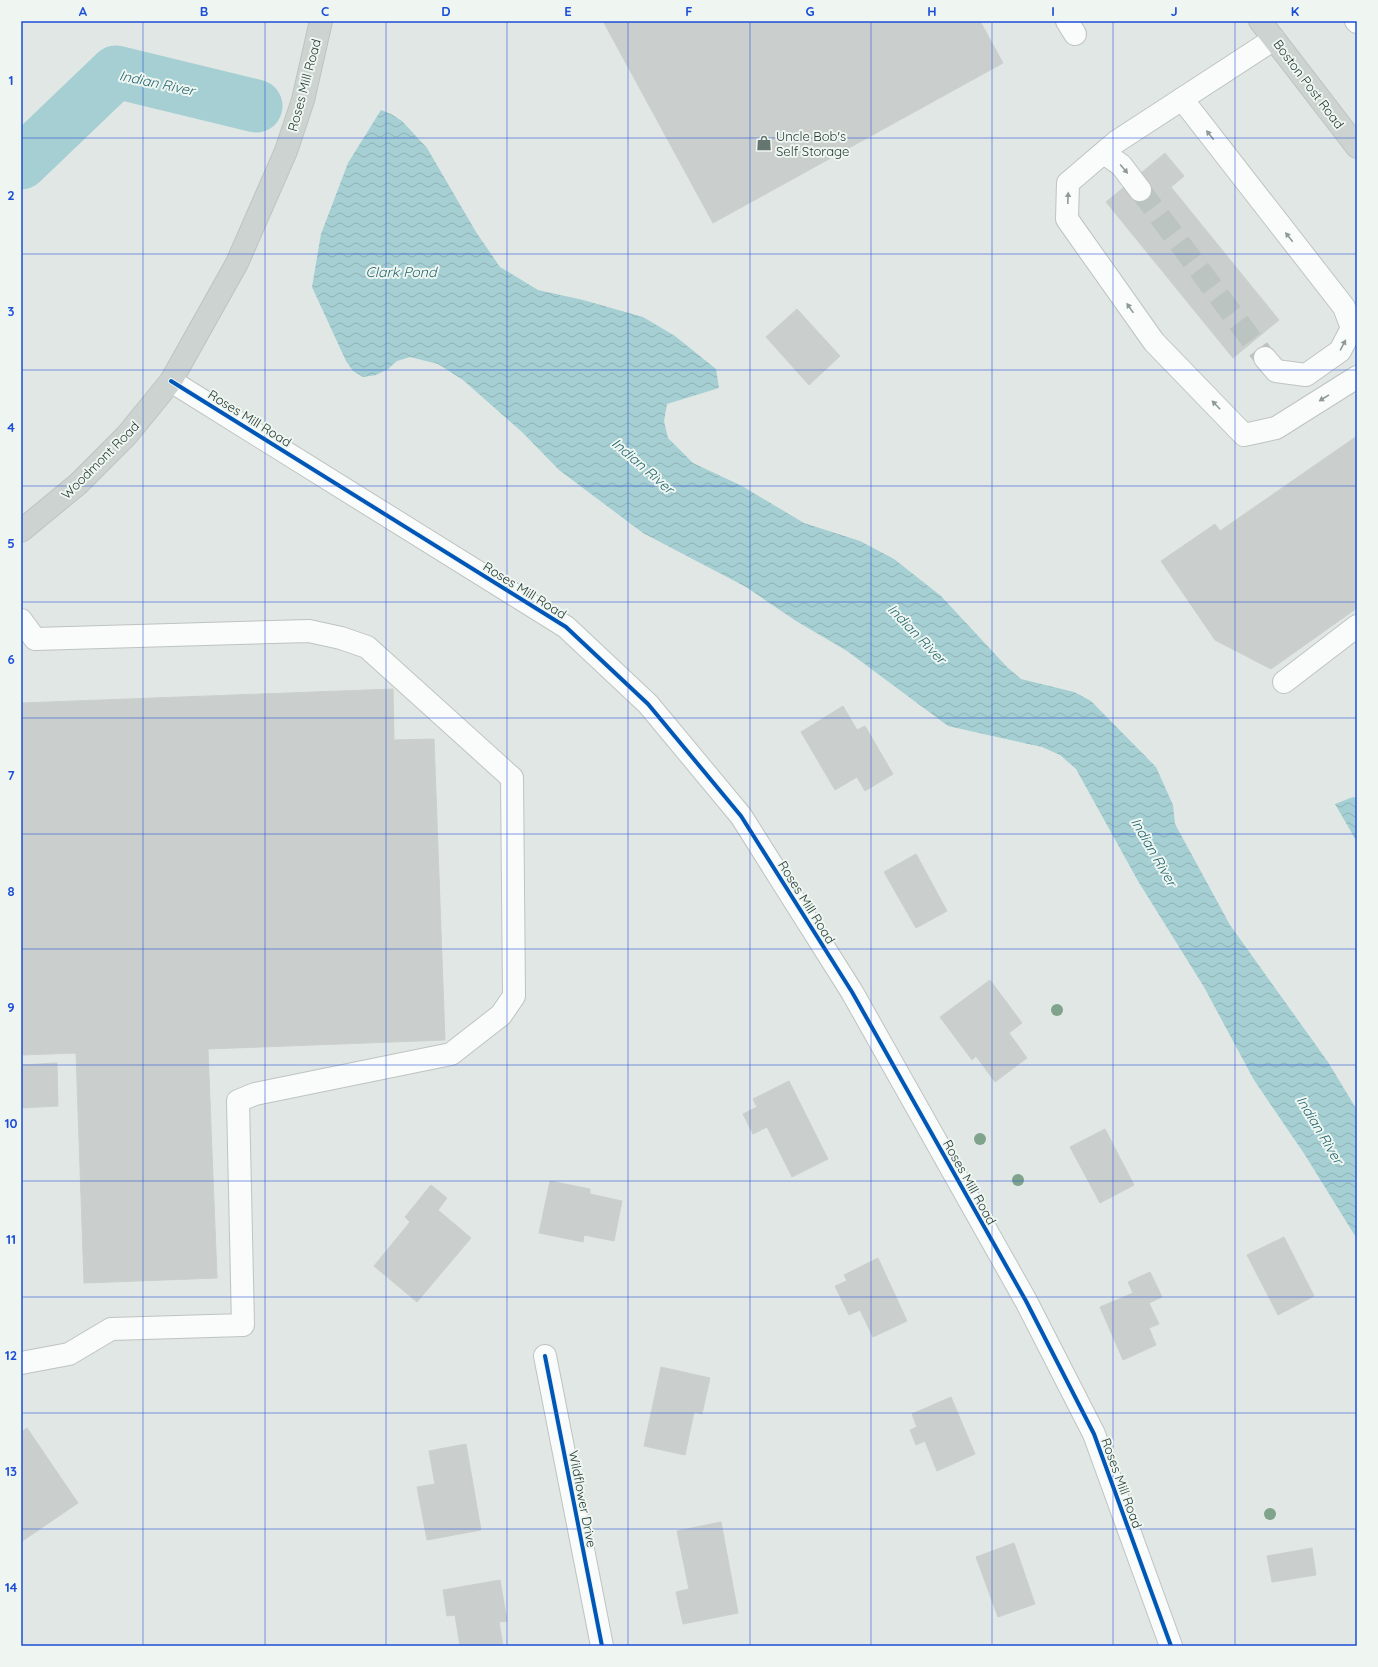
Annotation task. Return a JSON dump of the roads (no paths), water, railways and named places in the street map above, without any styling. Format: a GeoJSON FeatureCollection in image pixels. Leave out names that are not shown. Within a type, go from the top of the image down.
{"type":"FeatureCollection","features":[{"type":"Feature","properties":{"kind":"main road","name":"Roses Mill Road"},"geometry":{"type":"LineString","coordinates":[[171,381],[237,263],[286,151],[303,100],[321,21]]}},
{"type":"Feature","properties":{"kind":"main road","name":"Boston Post Road"},"geometry":{"type":"LineString","coordinates":[[1260,21],[1356,144]]}},
{"type":"Feature","properties":{"kind":"main road","name":"Woodmont Road"},"geometry":{"type":"LineString","coordinates":[[21,531],[78,484],[122,441],[171,381]]}},
{"type":"Feature","properties":{"kind":"street"},"geometry":{"type":"LineString","coordinates":[[1274,39],[1116,142],[1068,183],[1067,219],[1154,342],[1244,435],[1276,428],[1357,377]]}},
{"type":"Feature","properties":{"kind":"street"},"geometry":{"type":"LineString","coordinates":[[1182,99],[1344,307],[1352,328],[1340,351],[1306,375],[1276,371],[1265,358]]}},
{"type":"Feature","properties":{"kind":"street"},"geometry":{"type":"LineString","coordinates":[[1104,153],[1121,165],[1140,190]]}},
{"type":"Feature","properties":{"kind":"street","name":"Roses Mill Road"},"geometry":{"type":"LineString","coordinates":[[171,381],[566,627],[648,704],[741,816],[852,992],[1026,1301],[1094,1434],[1171,1646]]}},
{"type":"Feature","properties":{"kind":"street"},"geometry":{"type":"LineString","coordinates":[[21,620],[35,640],[309,631],[341,638],[367,647],[512,778],[514,996],[501,1015],[451,1054],[255,1094],[238,1101],[243,1324],[111,1329],[69,1354],[21,1363]]}},
{"type":"Feature","properties":{"kind":"street"},"geometry":{"type":"LineString","coordinates":[[1284,682],[1357,626]]}},
{"type":"Feature","properties":{"kind":"street","name":"Wildflower Drive"},"geometry":{"type":"LineString","coordinates":[[545,1356],[602,1646]]}},
{"type":"Feature","properties":{"kind":"water","name":"Clark Pond"},"geometry":{"type":"Polygon","coordinates":[[[381,110],[402,121],[427,148],[476,232],[500,267],[538,290],[583,300],[643,317],[675,336],[716,369],[719,388],[667,404],[664,421],[668,438],[693,463],[742,486],[804,523],[860,541],[894,559],[941,596],[1007,667],[1021,679],[1074,692],[1091,701],[1156,767],[1173,805],[1175,824],[1230,925],[1328,1062],[1357,1110],[1357,1239],[1305,1155],[1254,1080],[1204,987],[1138,881],[1076,769],[1060,755],[1042,747],[948,726],[847,651],[796,621],[746,587],[643,533],[559,470],[522,432],[463,380],[438,364],[410,357],[397,361],[388,369],[376,375],[363,377],[353,371],[346,361],[312,287],[321,234],[348,163],[381,110]]]}},
{"type":"Feature","properties":{"kind":"water"},"geometry":{"type":"Polygon","coordinates":[[[1353,797],[1357,798],[1357,842],[1335,804],[1353,797]]]}},
{"type":"Feature","properties":{"kind":"waterway","name":"Indian River"},"geometry":{"type":"LineString","coordinates":[[21,163],[116,72],[256,106]]}},
{"type":"Feature","properties":{"kind":"tunnel"},"geometry":{"type":"LineString","coordinates":[[1140,190],[1265,358]]}},
{"type":"Feature","properties":{"kind":"place","name":"Uncle Bob's Self Storage"},"geometry":{"type":"Point","coordinates":[764,143]}}]}
